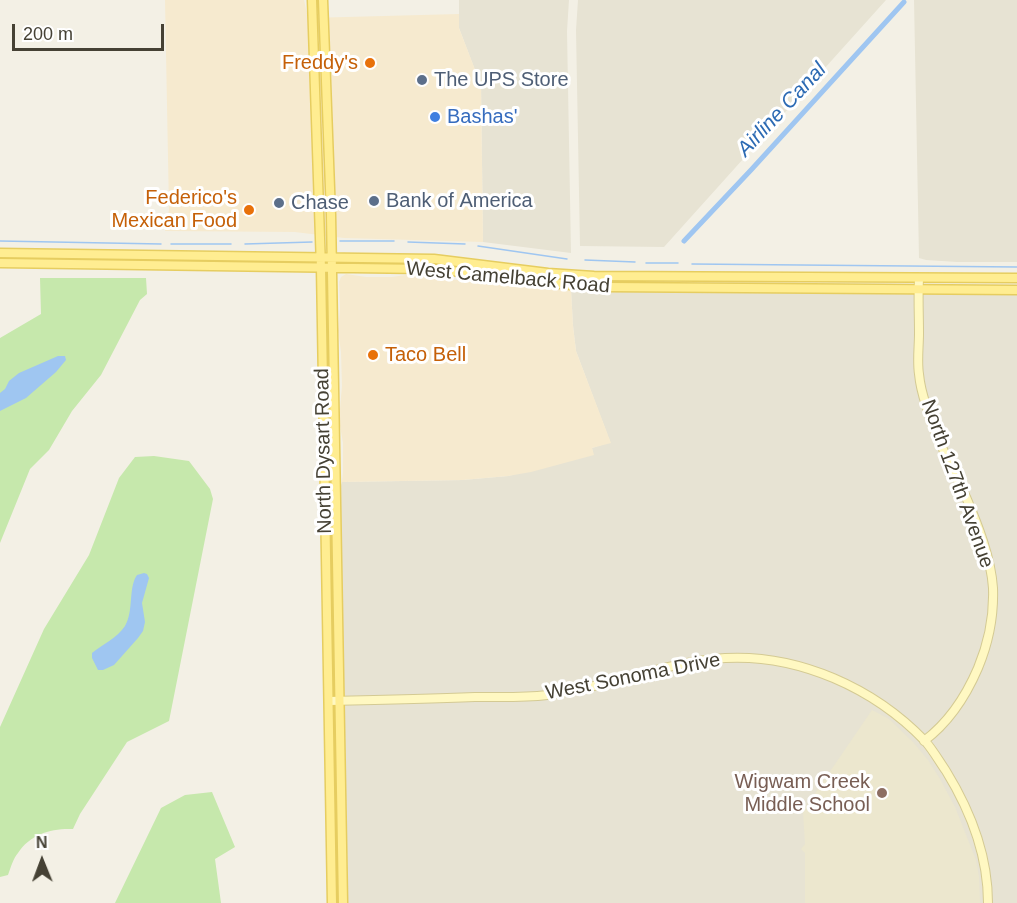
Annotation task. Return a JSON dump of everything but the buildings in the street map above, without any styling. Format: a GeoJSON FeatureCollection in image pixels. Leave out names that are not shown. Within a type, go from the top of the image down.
{"type":"FeatureCollection","features":[{"type":"Feature","properties":{"kind":"main road","name":"North Dysart Road"},"geometry":{"type":"LineString","coordinates":[[312,0],[321,258],[332,903]]}},
{"type":"Feature","properties":{"kind":"main road","name":"North Dysart Road"},"geometry":{"type":"LineString","coordinates":[[323,0],[332,258],[344,903]]}},
{"type":"Feature","properties":{"kind":"main road"},"geometry":{"type":"LineString","coordinates":[[316,108],[327,108]]}},
{"type":"Feature","properties":{"kind":"main road","name":"West Camelback Road"},"geometry":{"type":"LineString","coordinates":[[0,253],[434,259],[576,276],[1017,279]]}},
{"type":"Feature","properties":{"kind":"main road"},"geometry":{"type":"LineString","coordinates":[[165,256],[165,265]]}},
{"type":"Feature","properties":{"kind":"main road","name":"West Camelback Road"},"geometry":{"type":"LineString","coordinates":[[0,263],[443,270],[588,287],[1017,290]]}},
{"type":"Feature","properties":{"kind":"street"},"geometry":{"type":"LineString","coordinates":[[470,274],[471,263]]}},
{"type":"Feature","properties":{"kind":"street","name":"North 127th Avenue"},"geometry":{"type":"LineString","coordinates":[[919,279],[919,374],[923,396],[980,534],[993,588],[986,649],[971,683],[960,703],[924,741]]}},
{"type":"Feature","properties":{"kind":"street","name":"West Sonoma Drive"},"geometry":{"type":"LineString","coordinates":[[329,701],[540,696],[584,688],[694,661],[728,658],[749,658],[802,667],[841,681],[877,701],[899,717],[924,741],[939,760],[972,821],[984,862],[988,903]]}},
{"type":"Feature","properties":{"kind":"shaded area"},"geometry":{"type":"Polygon","coordinates":[[[165,0],[304,0],[308,18],[459,14],[459,28],[481,85],[483,242],[344,238],[295,232],[165,231],[169,210],[165,0]]]}},
{"type":"Feature","properties":{"kind":"shaded area"},"geometry":{"type":"Polygon","coordinates":[[[459,0],[569,0],[567,31],[571,253],[483,242],[481,86],[459,28],[459,0]]]}},
{"type":"Feature","properties":{"kind":"shaded area"},"geometry":{"type":"Polygon","coordinates":[[[578,0],[886,0],[664,247],[580,246],[576,30],[578,0]]]}},
{"type":"Feature","properties":{"kind":"shaded area"},"geometry":{"type":"Polygon","coordinates":[[[914,0],[1017,0],[1017,262],[957,262],[919,258],[914,0]]]}},
{"type":"Feature","properties":{"kind":"shaded area"},"geometry":{"type":"Polygon","coordinates":[[[346,274],[392,277],[412,274],[571,290],[576,351],[611,443],[592,448],[594,455],[508,476],[462,480],[342,482],[343,443],[339,420],[342,386],[338,331],[339,282],[346,274]]]}},
{"type":"Feature","properties":{"kind":"shaded area"},"geometry":{"type":"Polygon","coordinates":[[[571,290],[1017,294],[1017,903],[348,903],[340,488],[342,482],[462,480],[508,476],[593,454],[592,448],[610,442],[576,351],[571,290]]]}},
{"type":"Feature","properties":{"kind":"shaded area","name":"Wigwam Creek Middle School"},"geometry":{"type":"Polygon","coordinates":[[[872,710],[889,719],[913,742],[940,779],[955,807],[976,860],[980,903],[805,903],[805,853],[801,849],[805,844],[803,811],[872,710]]]}},
{"type":"Feature","properties":{"kind":"green space"},"geometry":{"type":"Polygon","coordinates":[[[40,278],[146,278],[147,294],[140,300],[101,375],[72,411],[49,450],[30,469],[0,543],[0,338],[41,314],[40,278]]]}},
{"type":"Feature","properties":{"kind":"green space"},"geometry":{"type":"Polygon","coordinates":[[[154,456],[189,461],[210,489],[213,499],[169,721],[127,742],[80,814],[73,829],[50,831],[35,837],[16,855],[8,875],[0,877],[0,727],[44,629],[89,555],[119,478],[135,457],[154,456]]]}},
{"type":"Feature","properties":{"kind":"green space"},"geometry":{"type":"Polygon","coordinates":[[[212,792],[235,847],[215,859],[221,903],[115,903],[161,808],[185,795],[212,792]]]}},
{"type":"Feature","properties":{"kind":"water"},"geometry":{"type":"Polygon","coordinates":[[[58,356],[65,356],[66,360],[56,372],[26,398],[0,411],[0,393],[9,381],[19,373],[58,356]]]}},
{"type":"Feature","properties":{"kind":"water"},"geometry":{"type":"Polygon","coordinates":[[[144,573],[149,578],[142,603],[145,622],[143,631],[114,665],[98,670],[92,653],[114,638],[125,626],[134,580],[137,575],[144,573]]]}},
{"type":"Feature","properties":{"kind":"waterway","name":"Airline Canal"},"geometry":{"type":"LineString","coordinates":[[684,241],[904,2]]}},
{"type":"Feature","properties":{"kind":"waterway"},"geometry":{"type":"LineString","coordinates":[[0,241],[161,244]]}},
{"type":"Feature","properties":{"kind":"waterway"},"geometry":{"type":"LineString","coordinates":[[340,241],[394,241]]}},
{"type":"Feature","properties":{"kind":"waterway"},"geometry":{"type":"LineString","coordinates":[[245,244],[312,242]]}},
{"type":"Feature","properties":{"kind":"waterway"},"geometry":{"type":"LineString","coordinates":[[408,242],[465,244]]}},
{"type":"Feature","properties":{"kind":"waterway"},"geometry":{"type":"LineString","coordinates":[[171,244],[231,244]]}},
{"type":"Feature","properties":{"kind":"waterway"},"geometry":{"type":"LineString","coordinates":[[478,246],[567,259]]}},
{"type":"Feature","properties":{"kind":"waterway"},"geometry":{"type":"LineString","coordinates":[[585,260],[635,262]]}},
{"type":"Feature","properties":{"kind":"waterway","name":"Airline Canal"},"geometry":{"type":"LineString","coordinates":[[646,263],[678,263]]}},
{"type":"Feature","properties":{"kind":"waterway"},"geometry":{"type":"LineString","coordinates":[[692,264],[1017,267]]}},
{"type":"Feature","properties":{"kind":"place","name":"Freddy's"},"geometry":{"type":"Point","coordinates":[370,63]}},
{"type":"Feature","properties":{"kind":"place","name":"The UPS Store"},"geometry":{"type":"Point","coordinates":[422,80]}},
{"type":"Feature","properties":{"kind":"place","name":"Bashas'"},"geometry":{"type":"Point","coordinates":[435,117]}},
{"type":"Feature","properties":{"kind":"place","name":"Bank of America"},"geometry":{"type":"Point","coordinates":[374,201]}},
{"type":"Feature","properties":{"kind":"place","name":"Chase"},"geometry":{"type":"Point","coordinates":[279,203]}},
{"type":"Feature","properties":{"kind":"place","name":"Federico's Mexican Food"},"geometry":{"type":"Point","coordinates":[249,210]}},
{"type":"Feature","properties":{"kind":"place","name":"Taco Bell"},"geometry":{"type":"Point","coordinates":[373,355]}},
{"type":"Feature","properties":{"kind":"place","name":"Wigwam Creek Middle School"},"geometry":{"type":"Point","coordinates":[882,793]}}]}
